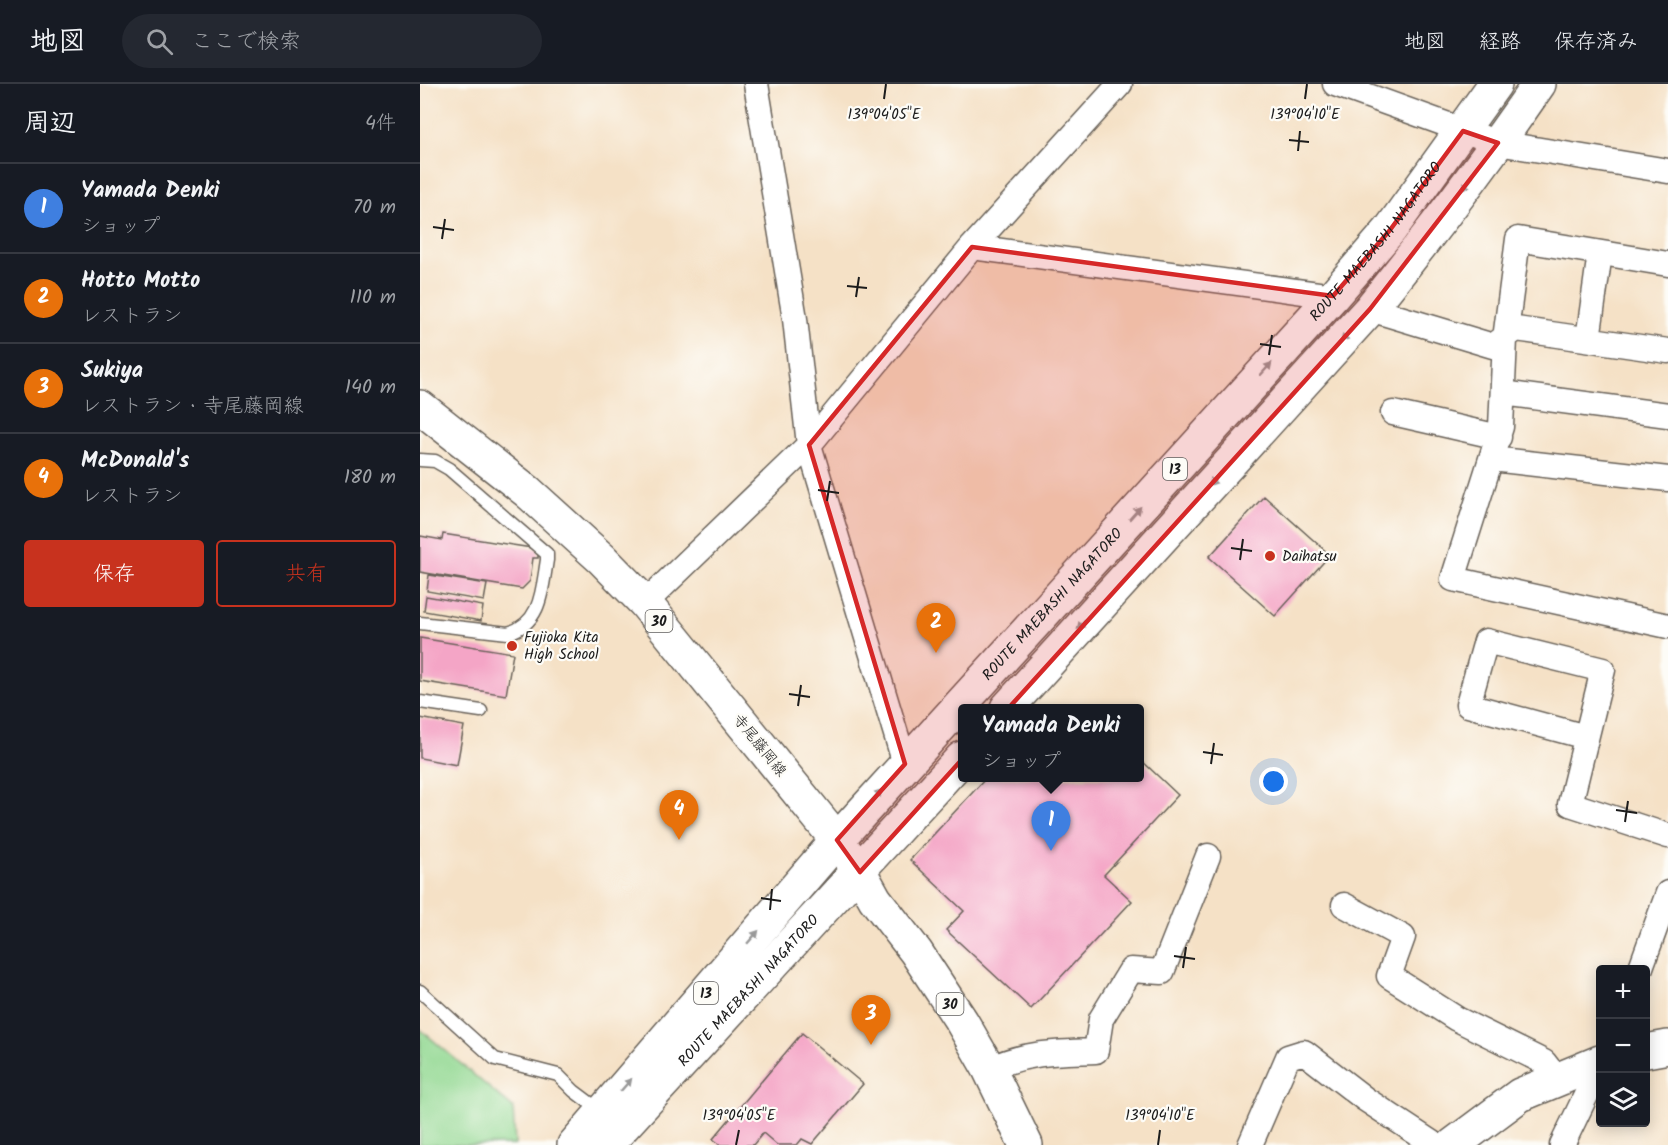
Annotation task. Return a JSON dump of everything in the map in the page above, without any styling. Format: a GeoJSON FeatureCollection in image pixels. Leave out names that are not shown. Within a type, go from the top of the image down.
{"type":"FeatureCollection","features":[{"type":"Feature","properties":{"kind":"main road","name":"ROUTE MAEBASHI NAGATORO"},"geometry":{"type":"LineString","coordinates":[[959,704],[1333,296],[1390,230],[1495,84]]}},
{"type":"Feature","properties":{"kind":"main road","name":"13"},"geometry":{"type":"LineString","coordinates":[[1010,704],[1370,309],[1498,143],[1539,84]]}},
{"type":"Feature","properties":{"kind":"main road","name":"寺尾藤岡線"},"geometry":{"type":"LineString","coordinates":[[420,407],[528,492],[602,559],[645,603],[837,840],[860,872],[875,898],[916,952],[962,1022],[989,1069],[1026,1145]]}},
{"type":"Feature","properties":{"kind":"main road","name":"ROUTE MAEBASHI NAGATORO"},"geometry":{"type":"LineString","coordinates":[[574,1145],[837,840],[958,705]]}},
{"type":"Feature","properties":{"kind":"main road","name":"ROUTE MAEBASHI NAGATORO"},"geometry":{"type":"LineString","coordinates":[[606,1145],[958,764]]}},
{"type":"Feature","properties":{"kind":"main road"},"geometry":{"type":"LineString","coordinates":[[1650,1050],[1668,1047]]}},
{"type":"Feature","properties":{"kind":"main road"},"geometry":{"type":"LineString","coordinates":[[1453,1145],[1520,1095],[1581,1070]]}},
{"type":"Feature","properties":{"kind":"street"},"geometry":{"type":"LineString","coordinates":[[756,84],[795,319],[809,445],[904,764]]}},
{"type":"Feature","properties":{"kind":"street"},"geometry":{"type":"LineString","coordinates":[[645,603],[809,445],[972,247],[1120,84]]}},
{"type":"Feature","properties":{"kind":"street"},"geometry":{"type":"LineString","coordinates":[[1335,84],[1498,143],[1668,171]]}},
{"type":"Feature","properties":{"kind":"street"},"geometry":{"type":"LineString","coordinates":[[1668,264],[1518,239],[1505,339],[1501,427],[1453,579],[1668,626]]}},
{"type":"Feature","properties":{"kind":"street"},"geometry":{"type":"LineString","coordinates":[[972,247],[1333,296]]}},
{"type":"Feature","properties":{"kind":"street"},"geometry":{"type":"LineString","coordinates":[[1588,339],[1600,253]]}},
{"type":"Feature","properties":{"kind":"street"},"geometry":{"type":"LineString","coordinates":[[1370,309],[1493,346],[1516,329],[1668,351]]}},
{"type":"Feature","properties":{"kind":"street"},"geometry":{"type":"LineString","coordinates":[[1503,393],[1668,415]]}},
{"type":"Feature","properties":{"kind":"street"},"geometry":{"type":"LineString","coordinates":[[1393,413],[1496,448],[1668,479]]}},
{"type":"Feature","properties":{"kind":"street"},"geometry":{"type":"LineString","coordinates":[[1586,737],[1468,705],[1486,641],[1603,670],[1570,804],[1668,836]]}},
{"type":"Feature","properties":{"kind":"street"},"geometry":{"type":"LineString","coordinates":[[989,1069],[1005,1062],[1045,1052],[1096,1051],[1101,1019],[1131,970],[1162,972],[1208,856]]}},
{"type":"Feature","properties":{"kind":"street"},"geometry":{"type":"LineString","coordinates":[[1641,965],[1668,893]]}},
{"type":"Feature","properties":{"kind":"street"},"geometry":{"type":"LineString","coordinates":[[1344,905],[1403,937],[1389,976],[1457,1019],[1544,1062],[1581,1070],[1591,1085],[1562,1145]]}},
{"type":"Feature","properties":{"kind":"street"},"geometry":{"type":"LineString","coordinates":[[1250,1145],[1288,1057],[1304,1053],[1365,1099],[1434,1145]]}},
{"type":"Feature","properties":{"kind":"lane"},"geometry":{"type":"LineString","coordinates":[[420,460],[435,461],[449,469],[547,554],[539,603],[534,617],[516,630],[508,633],[420,623]]}},
{"type":"Feature","properties":{"kind":"lane"},"geometry":{"type":"LineString","coordinates":[[420,702],[481,711]]}},
{"type":"Feature","properties":{"kind":"lane"},"geometry":{"type":"LineString","coordinates":[[420,991],[495,1059],[558,1075],[574,1091],[603,1113]]}},
{"type":"Feature","properties":{"kind":"highlighted area"},"geometry":{"type":"Polygon","coordinates":[[[1463,131],[1498,143],[1370,309],[860,872],[837,840],[905,764],[809,445],[972,247],[1333,296],[1390,230],[1463,131]]]}},
{"type":"Feature","properties":{"kind":"green space"},"geometry":{"type":"Polygon","coordinates":[[[420,1029],[513,1108],[515,1145],[420,1145],[420,1029]]]}},
{"type":"Feature","properties":{"kind":"building","name":"Daihatsu"},"geometry":{"type":"Polygon","coordinates":[[[1264,496],[1330,555],[1275,616],[1209,557],[1264,496]]]}},
{"type":"Feature","properties":{"kind":"building"},"geometry":{"type":"Polygon","coordinates":[[[443,534],[538,549],[538,558],[533,558],[530,581],[522,589],[420,572],[420,536],[442,540],[443,534]]]}},
{"type":"Feature","properties":{"kind":"building"},"geometry":{"type":"Polygon","coordinates":[[[429,575],[487,584],[484,601],[427,591],[429,575]]]}},
{"type":"Feature","properties":{"kind":"building"},"geometry":{"type":"Polygon","coordinates":[[[426,596],[483,606],[481,621],[424,611],[426,596]]]}},
{"type":"Feature","properties":{"kind":"building"},"geometry":{"type":"Polygon","coordinates":[[[420,638],[513,653],[506,695],[420,681],[420,638]]]}},
{"type":"Feature","properties":{"kind":"building"},"geometry":{"type":"Polygon","coordinates":[[[420,718],[464,726],[457,765],[420,758],[420,718]]]}},
{"type":"Feature","properties":{"kind":"building"},"geometry":{"type":"Polygon","coordinates":[[[1144,763],[1178,795],[1104,875],[1132,901],[1031,1009],[946,930],[964,911],[910,860],[982,782],[1144,782],[1144,763]]]}},
{"type":"Feature","properties":{"kind":"building"},"geometry":{"type":"Polygon","coordinates":[[[802,1033],[863,1084],[812,1144],[802,1139],[797,1145],[777,1145],[763,1133],[753,1145],[721,1145],[713,1139],[802,1033]]]}},
{"type":"Feature","properties":{"kind":"place","name":"Daihatsu"},"geometry":{"type":"Point","coordinates":[1270,556]}},
{"type":"Feature","properties":{"kind":"place","name":"Fujioka Kita High School"},"geometry":{"type":"Point","coordinates":[512,646]}},
{"type":"Feature","properties":{"kind":"place","name":"Hotto Motto"},"geometry":{"type":"Point","coordinates":[936,653]}},
{"type":"Feature","properties":{"kind":"place","name":"McDonald's"},"geometry":{"type":"Point","coordinates":[679,840]}},
{"type":"Feature","properties":{"kind":"place","name":"Yamada Denki"},"geometry":{"type":"Point","coordinates":[1051,851]}},
{"type":"Feature","properties":{"kind":"place","name":"Sukiya"},"geometry":{"type":"Point","coordinates":[871,1045]}}]}
